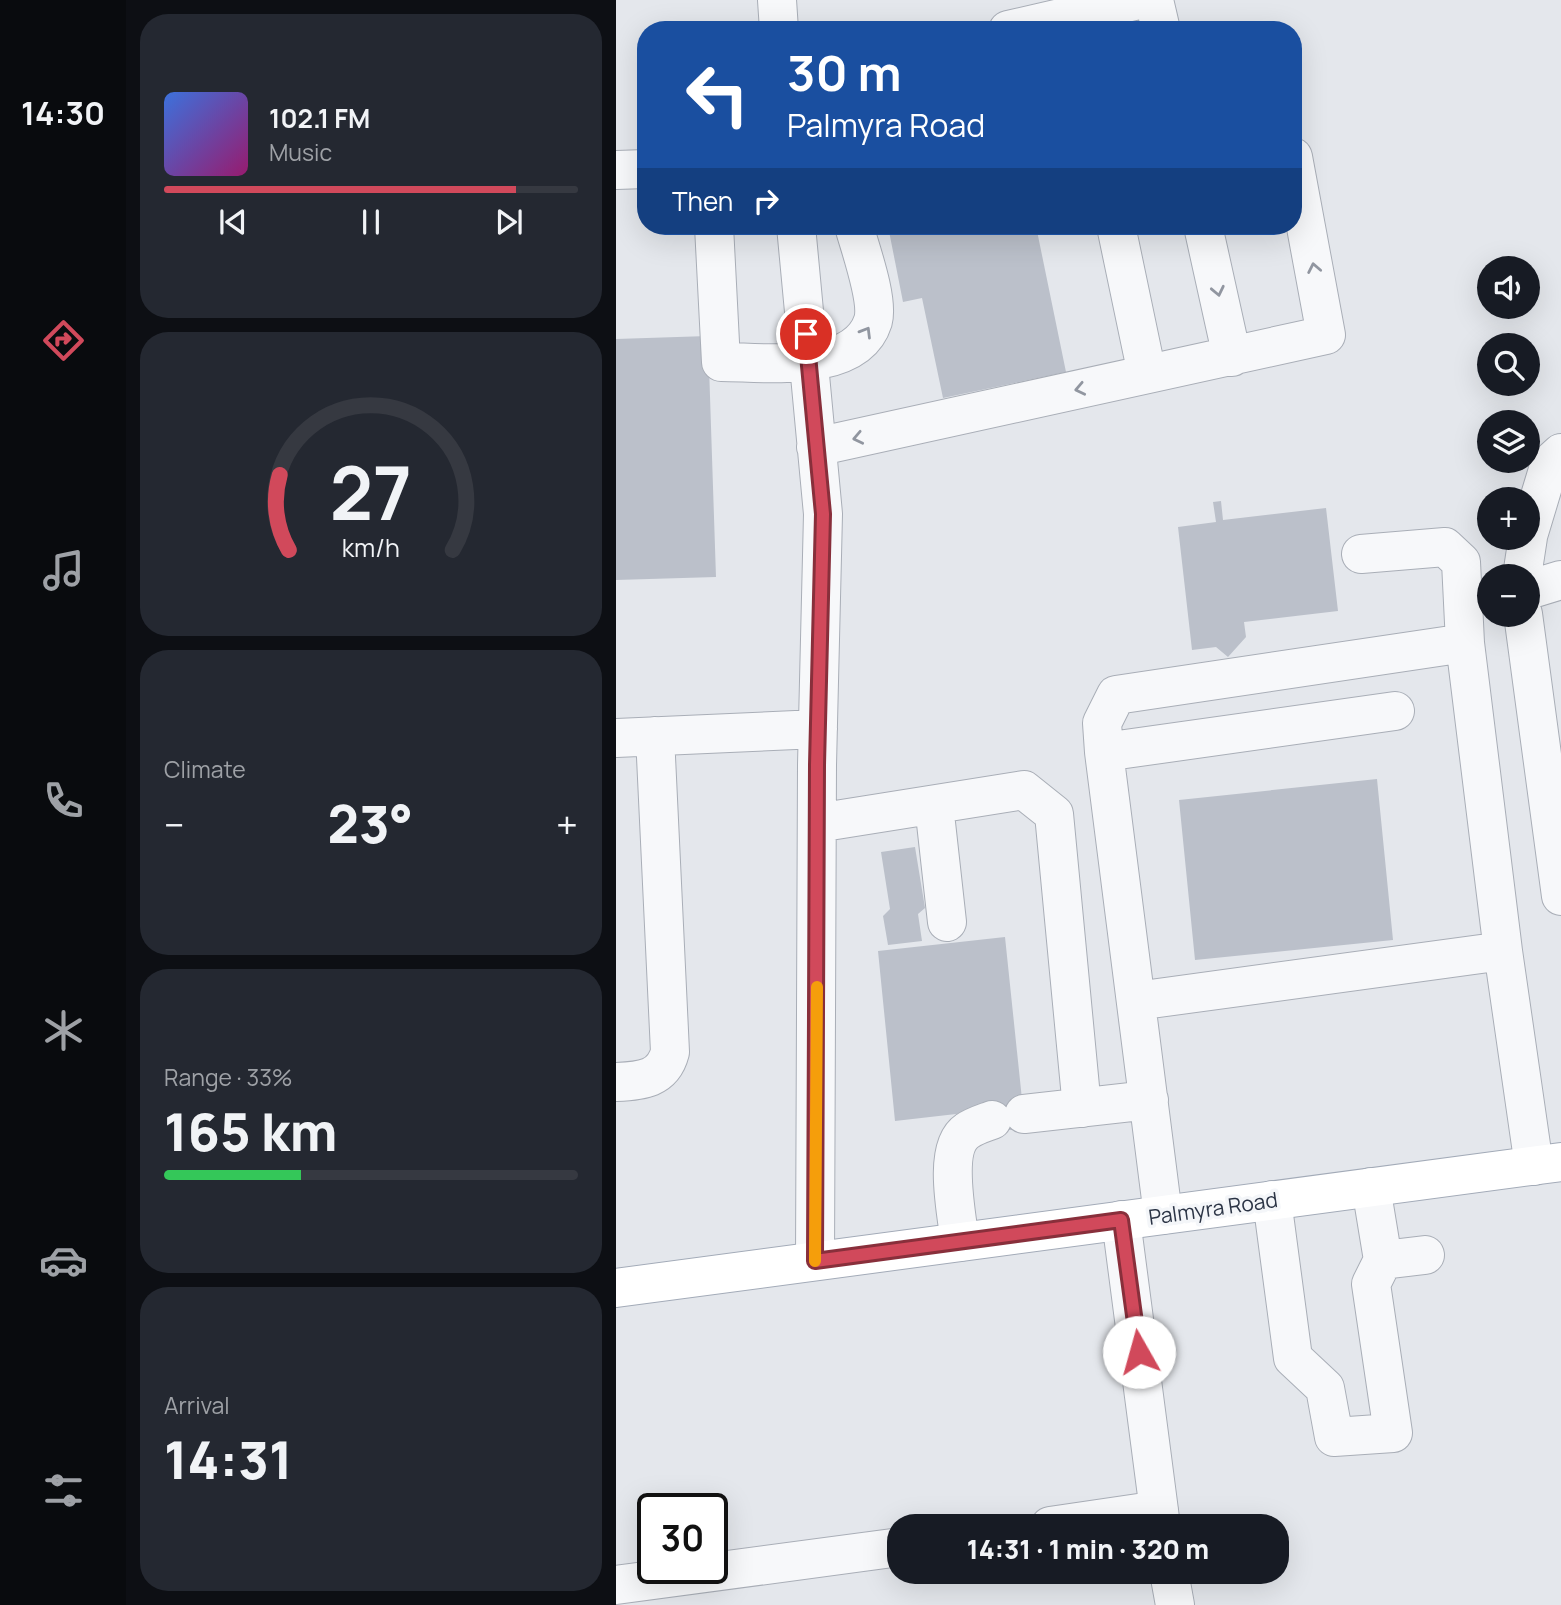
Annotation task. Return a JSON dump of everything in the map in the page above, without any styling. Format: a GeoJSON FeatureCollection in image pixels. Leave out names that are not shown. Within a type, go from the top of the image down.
{"type":"FeatureCollection","features":[{"type":"Feature","properties":{"kind":"main road","name":"Palmyra Road"},"geometry":{"type":"LineString","coordinates":[[616,1288],[1548,1164]]}},
{"type":"Feature","properties":{"kind":"street"},"geometry":{"type":"LineString","coordinates":[[776,0],[778,21]]}},
{"type":"Feature","properties":{"kind":"street"},"geometry":{"type":"LineString","coordinates":[[1040,21],[1096,5],[1139,0]]}},
{"type":"Feature","properties":{"kind":"street"},"geometry":{"type":"LineString","coordinates":[[1154,0],[1159,21]]}},
{"type":"Feature","properties":{"kind":"street"},"geometry":{"type":"LineString","coordinates":[[616,170],[637,169]]}},
{"type":"Feature","properties":{"kind":"street"},"geometry":{"type":"LineString","coordinates":[[817,447],[1326,335],[1302,206]]}},
{"type":"Feature","properties":{"kind":"street"},"geometry":{"type":"LineString","coordinates":[[714,235],[721,362],[808,362],[840,356],[860,342],[873,321],[873,299],[856,235]]}},
{"type":"Feature","properties":{"kind":"street"},"geometry":{"type":"LineString","coordinates":[[797,235],[823,514],[818,729],[815,1261]]}},
{"type":"Feature","properties":{"kind":"street"},"geometry":{"type":"LineString","coordinates":[[1118,235],[1147,374]]}},
{"type":"Feature","properties":{"kind":"street"},"geometry":{"type":"LineString","coordinates":[[1205,235],[1232,357]]}},
{"type":"Feature","properties":{"kind":"street"},"geometry":{"type":"LineString","coordinates":[[1540,497],[1550,463],[1561,453]]}},
{"type":"Feature","properties":{"kind":"street"},"geometry":{"type":"LineString","coordinates":[[1362,554],[1445,547],[1461,562],[1465,643],[1503,951],[1548,1164]]}},
{"type":"Feature","properties":{"kind":"street"},"geometry":{"type":"LineString","coordinates":[[1540,586],[1561,580]]}},
{"type":"Feature","properties":{"kind":"street"},"geometry":{"type":"LineString","coordinates":[[1525,627],[1561,896]]}},
{"type":"Feature","properties":{"kind":"street"},"geometry":{"type":"LineString","coordinates":[[1163,1215],[1104,752],[1102,723],[1116,695],[1465,643]]}},
{"type":"Feature","properties":{"kind":"street"},"geometry":{"type":"LineString","coordinates":[[1104,752],[1395,712]]}},
{"type":"Feature","properties":{"kind":"street"},"geometry":{"type":"LineString","coordinates":[[616,738],[818,729]]}},
{"type":"Feature","properties":{"kind":"street"},"geometry":{"type":"LineString","coordinates":[[616,1082],[658,1074],[666,1067],[670,1052],[654,736]]}},
{"type":"Feature","properties":{"kind":"street"},"geometry":{"type":"LineString","coordinates":[[817,823],[1024,790],[1054,814],[1082,1108]]}},
{"type":"Feature","properties":{"kind":"street"},"geometry":{"type":"LineString","coordinates":[[934,805],[947,922]]}},
{"type":"Feature","properties":{"kind":"street"},"geometry":{"type":"LineString","coordinates":[[1136,1001],[1503,951]]}},
{"type":"Feature","properties":{"kind":"street"},"geometry":{"type":"LineString","coordinates":[[960,1242],[953,1153],[965,1131],[1008,1117],[1149,1100]]}},
{"type":"Feature","properties":{"kind":"street"},"geometry":{"type":"LineString","coordinates":[[1272,1200],[1293,1358],[1325,1388],[1334,1437],[1393,1433],[1371,1284],[1383,1260],[1371,1187]]}},
{"type":"Feature","properties":{"kind":"street"},"geometry":{"type":"LineString","coordinates":[[1121,1220],[1159,1514]]}},
{"type":"Feature","properties":{"kind":"street"},"geometry":{"type":"LineString","coordinates":[[1383,1260],[1425,1255]]}},
{"type":"Feature","properties":{"kind":"street"},"geometry":{"type":"LineString","coordinates":[[616,1585],[887,1549]]}},
{"type":"Feature","properties":{"kind":"street"},"geometry":{"type":"LineString","coordinates":[[1171,1584],[1175,1605]]}},
{"type":"Feature","properties":{"kind":"building"},"geometry":{"type":"Polygon","coordinates":[[[890,235],[1038,235],[1066,372],[943,398],[922,298],[903,302],[890,235]]]}},
{"type":"Feature","properties":{"kind":"building"},"geometry":{"type":"Polygon","coordinates":[[[708,336],[716,577],[616,580],[616,339],[708,336]]]}},
{"type":"Feature","properties":{"kind":"building"},"geometry":{"type":"Polygon","coordinates":[[[1221,501],[1223,520],[1326,508],[1338,611],[1244,622],[1246,637],[1228,657],[1216,647],[1192,650],[1178,527],[1216,522],[1213,502],[1221,501]]]}},
{"type":"Feature","properties":{"kind":"building"},"geometry":{"type":"Polygon","coordinates":[[[1377,779],[1393,940],[1195,960],[1179,800],[1377,779]]]}},
{"type":"Feature","properties":{"kind":"building"},"geometry":{"type":"Polygon","coordinates":[[[915,847],[925,908],[918,914],[922,941],[888,945],[883,916],[890,909],[881,852],[915,847]]]}},
{"type":"Feature","properties":{"kind":"building"},"geometry":{"type":"Polygon","coordinates":[[[1005,937],[1025,1128],[994,1132],[991,1110],[895,1121],[878,951],[1005,937]]]}},
{"type":"Feature","properties":{"kind":"slow traffic"},"geometry":{"type":"LineString","coordinates":[[815,1261],[817,987]]}},
{"type":"Feature","properties":{"kind":"route"},"geometry":{"type":"LineString","coordinates":[[806,334],[823,514],[817,765],[815,1261],[1121,1220],[1139,1352]]}}]}
